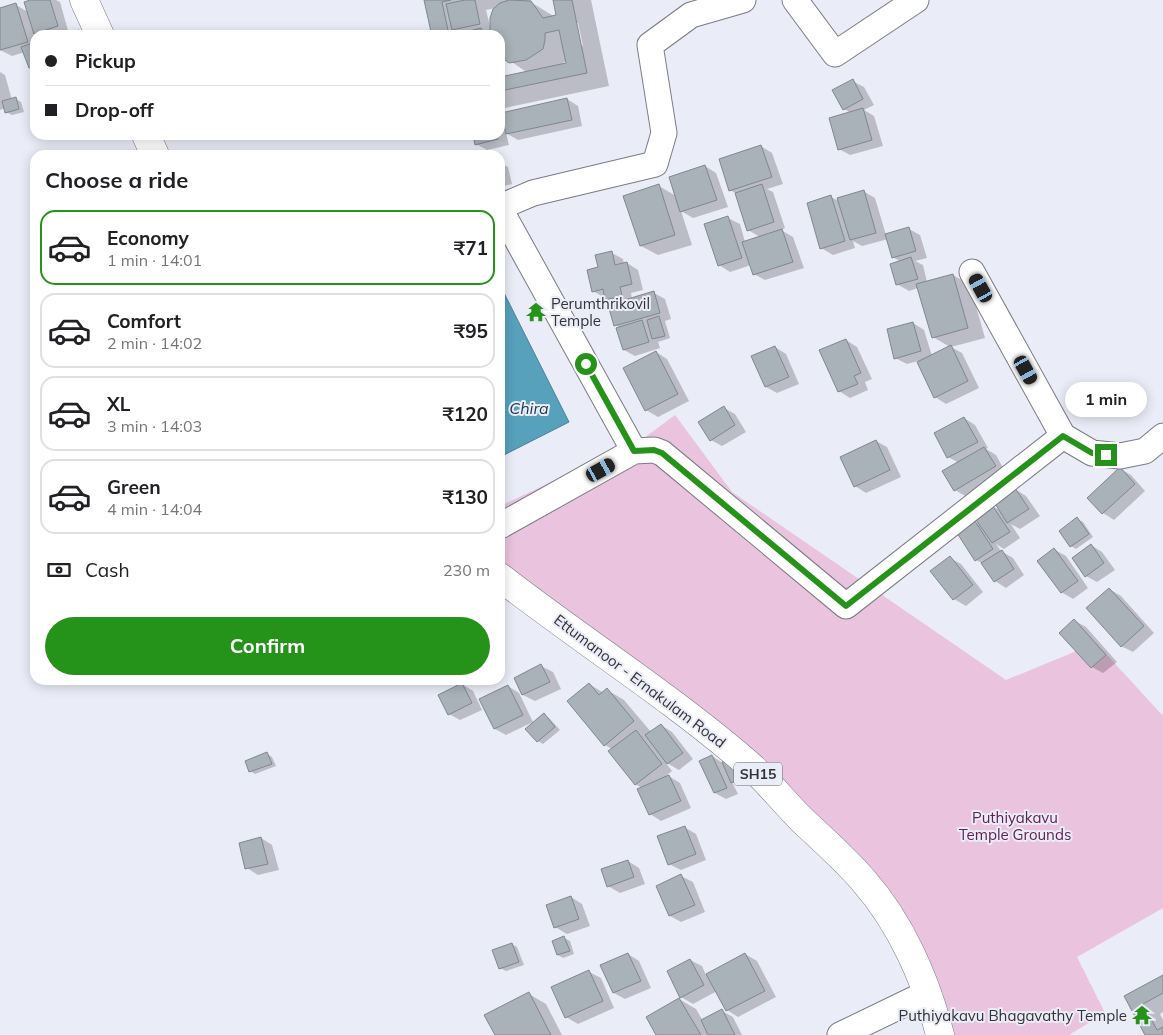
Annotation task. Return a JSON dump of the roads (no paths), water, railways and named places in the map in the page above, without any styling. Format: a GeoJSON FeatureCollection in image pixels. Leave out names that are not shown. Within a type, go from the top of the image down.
{"type":"FeatureCollection","features":[{"type":"Feature","properties":{"kind":"main road"},"geometry":{"type":"LineString","coordinates":[[84,0],[98,30]]}},
{"type":"Feature","properties":{"kind":"main road","name":"Ettumanoor - Ernakulam Road"},"geometry":{"type":"LineString","coordinates":[[505,581],[623,666],[747,763],[864,880],[892,919],[913,958],[933,1007],[940,1035]]}},
{"type":"Feature","properties":{"kind":"street"},"geometry":{"type":"LineString","coordinates":[[505,206],[533,193],[655,164],[664,133],[650,45],[691,15],[743,0]]}},
{"type":"Feature","properties":{"kind":"street"},"geometry":{"type":"LineString","coordinates":[[795,0],[835,54],[916,0]]}},
{"type":"Feature","properties":{"kind":"street"},"geometry":{"type":"LineString","coordinates":[[505,217],[634,451]]}},
{"type":"Feature","properties":{"kind":"street"},"geometry":{"type":"LineString","coordinates":[[972,272],[1063,436],[1092,453],[1120,456],[1145,451],[1163,436]]}},
{"type":"Feature","properties":{"kind":"street"},"geometry":{"type":"LineString","coordinates":[[505,523],[634,451],[654,450],[662,453],[846,606],[1063,436]]}},
{"type":"Feature","properties":{"kind":"street"},"geometry":{"type":"LineString","coordinates":[[840,1035],[927,993]]}},
{"type":"Feature","properties":{"kind":"water","name":"Chira"},"geometry":{"type":"Polygon","coordinates":[[[505,295],[569,422],[505,454],[505,295]]]}},
{"type":"Feature","properties":{"kind":"place","name":"Perumthrikovil Temple"},"geometry":{"type":"Point","coordinates":[536,312]}},
{"type":"Feature","properties":{"kind":"place","name":"Puthiyakavu Bhagavathy Temple"},"geometry":{"type":"Point","coordinates":[1142,1015]}},
{"type":"Feature","properties":{"kind":"park label","name":"Puthiyakavu Temple Grounds"},"geometry":{"type":"Point","coordinates":[1015,826]}}]}
